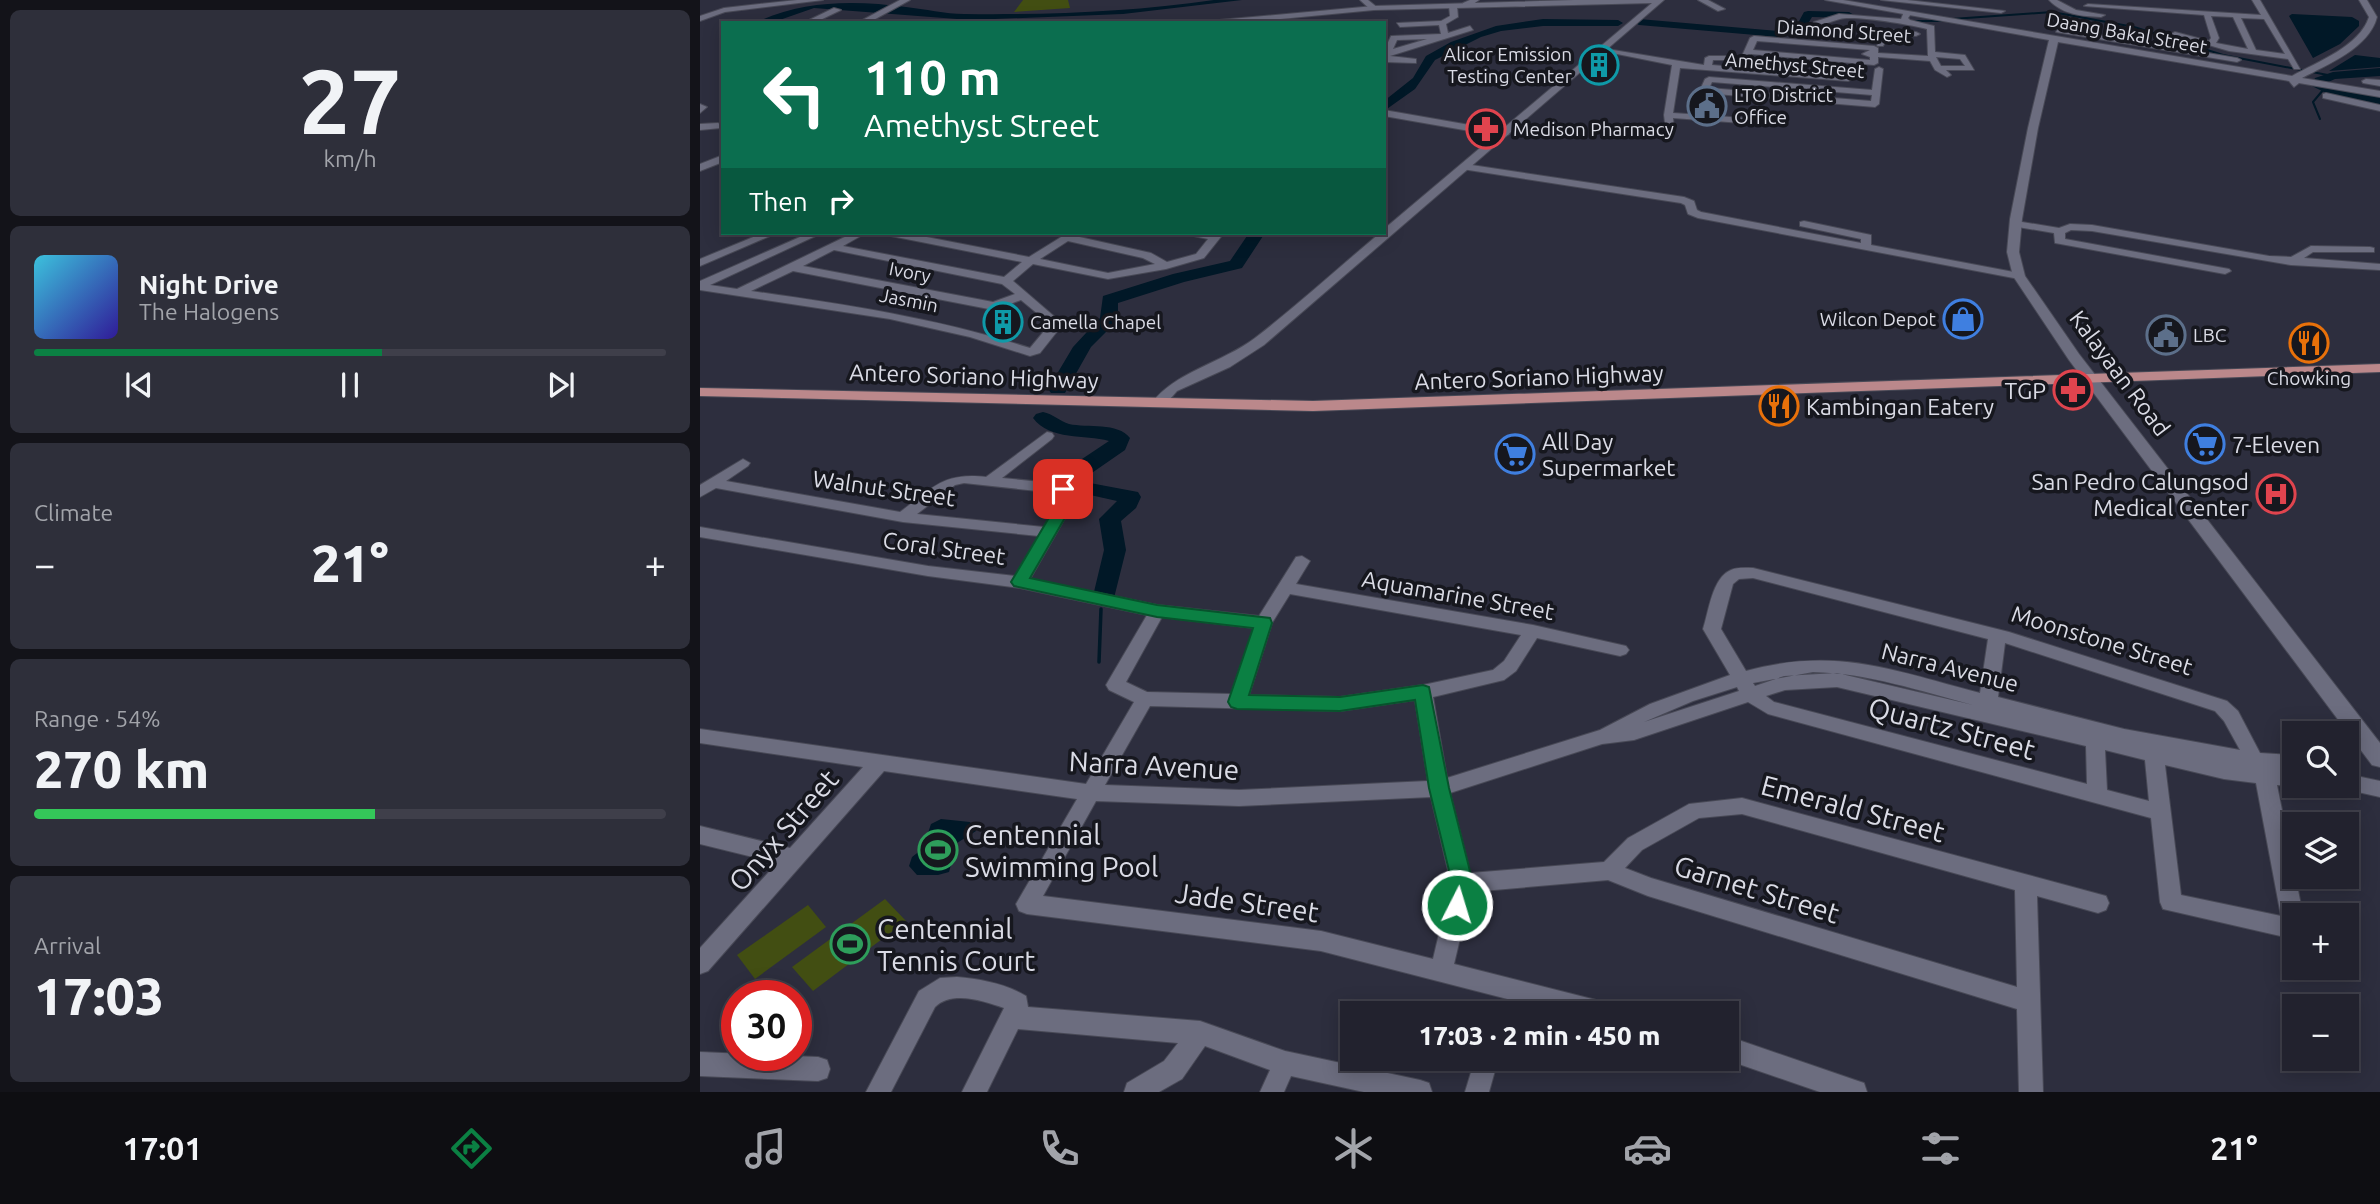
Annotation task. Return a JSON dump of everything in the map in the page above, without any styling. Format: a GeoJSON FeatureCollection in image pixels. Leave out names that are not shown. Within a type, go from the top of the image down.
{"type":"FeatureCollection","features":[{"type":"Feature","properties":{"kind":"main road"},"geometry":{"type":"LineString","coordinates":[[700,7],[724,10],[819,0]]}},
{"type":"Feature","properties":{"kind":"main road"},"geometry":{"type":"LineString","coordinates":[[864,21],[905,0]]}},
{"type":"Feature","properties":{"kind":"main road"},"geometry":{"type":"LineString","coordinates":[[1257,21],[1303,19],[1374,8],[1659,0]]}},
{"type":"Feature","properties":{"kind":"main road"},"geometry":{"type":"LineString","coordinates":[[1386,234],[1659,0]]}},
{"type":"Feature","properties":{"kind":"main road","name":"Daang Bakal Street"},"geometry":{"type":"LineString","coordinates":[[1829,0],[1877,8],[1905,21],[1939,19],[2057,34],[2294,79]]}},
{"type":"Feature","properties":{"kind":"main road"},"geometry":{"type":"LineString","coordinates":[[2362,0],[2372,17],[2370,29],[2294,79],[2294,84],[2318,95],[2380,108]]}},
{"type":"Feature","properties":{"kind":"main road"},"geometry":{"type":"LineString","coordinates":[[700,19],[724,10]]}},
{"type":"Feature","properties":{"kind":"main road","name":"Kalayaan Road"},"geometry":{"type":"LineString","coordinates":[[2057,34],[2033,128],[2015,224],[2013,252],[2020,276],[2091,378],[2380,759]]}},
{"type":"Feature","properties":{"kind":"main road"},"geometry":{"type":"LineString","coordinates":[[2304,73],[2337,87],[2380,94]]}},
{"type":"Feature","properties":{"kind":"main road"},"geometry":{"type":"LineString","coordinates":[[700,168],[721,159]]}},
{"type":"Feature","properties":{"kind":"main road"},"geometry":{"type":"LineString","coordinates":[[1158,404],[1172,388],[1225,364],[1259,342],[1385,235]]}},
{"type":"Feature","properties":{"kind":"main road","name":"Antero Soriano Highway"},"geometry":{"type":"LineString","coordinates":[[700,392],[1314,407],[2380,368]]}},
{"type":"Feature","properties":{"kind":"street"},"geometry":{"type":"LineString","coordinates":[[1364,0],[1374,8]]}},
{"type":"Feature","properties":{"kind":"street"},"geometry":{"type":"LineString","coordinates":[[1466,5],[1475,0]]}},
{"type":"Feature","properties":{"kind":"street"},"geometry":{"type":"LineString","coordinates":[[1702,0],[1721,9]]}},
{"type":"Feature","properties":{"kind":"street"},"geometry":{"type":"LineString","coordinates":[[1877,8],[1886,0],[1955,3],[2001,11]]}},
{"type":"Feature","properties":{"kind":"street"},"geometry":{"type":"LineString","coordinates":[[1966,0],[1979,1]]}},
{"type":"Feature","properties":{"kind":"street"},"geometry":{"type":"LineString","coordinates":[[2053,0],[2058,6],[2073,13],[2177,19],[2207,13],[2265,17]]}},
{"type":"Feature","properties":{"kind":"street"},"geometry":{"type":"LineString","coordinates":[[2080,0],[2107,15]]}},
{"type":"Feature","properties":{"kind":"street"},"geometry":{"type":"LineString","coordinates":[[2129,0],[2220,5]]}},
{"type":"Feature","properties":{"kind":"street"},"geometry":{"type":"LineString","coordinates":[[2246,6],[2258,3],[2290,57],[2304,73]]}},
{"type":"Feature","properties":{"kind":"street"},"geometry":{"type":"LineString","coordinates":[[1400,25],[1442,23],[1454,17],[1453,6]]}},
{"type":"Feature","properties":{"kind":"street"},"geometry":{"type":"LineString","coordinates":[[2088,6],[2177,19]]}},
{"type":"Feature","properties":{"kind":"street"},"geometry":{"type":"LineString","coordinates":[[812,21],[837,10]]}},
{"type":"Feature","properties":{"kind":"street"},"geometry":{"type":"LineString","coordinates":[[2207,13],[2215,37],[2211,44]]}},
{"type":"Feature","properties":{"kind":"street"},"geometry":{"type":"LineString","coordinates":[[2236,15],[2254,54]]}},
{"type":"Feature","properties":{"kind":"street"},"geometry":{"type":"LineString","coordinates":[[1818,22],[1832,21],[1834,16],[1839,16],[1905,21],[1928,26],[1932,56],[1938,68],[1947,75]]}},
{"type":"Feature","properties":{"kind":"street"},"geometry":{"type":"LineString","coordinates":[[2173,34],[2177,19]]}},
{"type":"Feature","properties":{"kind":"street"},"geometry":{"type":"LineString","coordinates":[[2130,33],[2063,22],[2057,34],[2140,43],[2237,60]]}},
{"type":"Feature","properties":{"kind":"street"},"geometry":{"type":"LineString","coordinates":[[1442,23],[1445,36]]}},
{"type":"Feature","properties":{"kind":"street"},"geometry":{"type":"LineString","coordinates":[[1386,57],[1470,28]]}},
{"type":"Feature","properties":{"kind":"street"},"geometry":{"type":"LineString","coordinates":[[2140,43],[2173,34],[2254,54],[2290,57]]}},
{"type":"Feature","properties":{"kind":"street"},"geometry":{"type":"LineString","coordinates":[[1601,50],[1675,62],[1676,65],[1768,73],[1879,55],[1931,35]]}},
{"type":"Feature","properties":{"kind":"street"},"geometry":{"type":"LineString","coordinates":[[1386,57],[1394,38],[1445,36]]}},
{"type":"Feature","properties":{"kind":"street"},"geometry":{"type":"LineString","coordinates":[[1707,68],[1709,58],[1743,60],[1751,45],[1788,56],[1879,55]]}},
{"type":"Feature","properties":{"kind":"street","name":"Diamond Street"},"geometry":{"type":"LineString","coordinates":[[1751,45],[1879,55],[1932,56]]}},
{"type":"Feature","properties":{"kind":"street"},"geometry":{"type":"LineString","coordinates":[[1399,51],[1419,53]]}},
{"type":"Feature","properties":{"kind":"street"},"geometry":{"type":"LineString","coordinates":[[1780,64],[1879,55]]}},
{"type":"Feature","properties":{"kind":"street"},"geometry":{"type":"LineString","coordinates":[[1788,56],[1768,73],[1763,94],[1875,104],[1879,55]]}},
{"type":"Feature","properties":{"kind":"street"},"geometry":{"type":"LineString","coordinates":[[1932,56],[1962,57],[1971,68],[1938,68]]}},
{"type":"Feature","properties":{"kind":"street"},"geometry":{"type":"LineString","coordinates":[[1386,57],[1413,61]]}},
{"type":"Feature","properties":{"kind":"street"},"geometry":{"type":"LineString","coordinates":[[1669,129],[1668,115],[1676,65]]}},
{"type":"Feature","properties":{"kind":"street"},"geometry":{"type":"LineString","coordinates":[[1386,66],[1406,69]]}},
{"type":"Feature","properties":{"kind":"street","name":"Amethyst Street"},"geometry":{"type":"LineString","coordinates":[[1763,94],[1704,90],[1709,79],[1877,93]]}},
{"type":"Feature","properties":{"kind":"street"},"geometry":{"type":"LineString","coordinates":[[2366,81],[2380,83]]}},
{"type":"Feature","properties":{"kind":"street"},"geometry":{"type":"LineString","coordinates":[[1386,113],[1504,134]]}},
{"type":"Feature","properties":{"kind":"street"},"geometry":{"type":"LineString","coordinates":[[1668,115],[1770,122]]}},
{"type":"Feature","properties":{"kind":"street"},"geometry":{"type":"LineString","coordinates":[[700,127],[718,126]]}},
{"type":"Feature","properties":{"kind":"street"},"geometry":{"type":"LineString","coordinates":[[1465,167],[1684,201],[1690,203],[1692,212],[1698,215],[2020,276]]}},
{"type":"Feature","properties":{"kind":"street"},"geometry":{"type":"LineString","coordinates":[[1804,224],[1867,237],[1865,248]]}},
{"type":"Feature","properties":{"kind":"street"},"geometry":{"type":"LineString","coordinates":[[2015,224],[2060,231],[2070,227],[2084,227],[2291,262],[2380,267]]}},
{"type":"Feature","properties":{"kind":"street"},"geometry":{"type":"LineString","coordinates":[[2060,231],[2059,241],[2225,271]]}},
{"type":"Feature","properties":{"kind":"street"},"geometry":{"type":"LineString","coordinates":[[700,263],[767,235]]}},
{"type":"Feature","properties":{"kind":"street"},"geometry":{"type":"LineString","coordinates":[[700,286],[813,235]]}},
{"type":"Feature","properties":{"kind":"street"},"geometry":{"type":"LineString","coordinates":[[700,286],[738,293],[857,235]]}},
{"type":"Feature","properties":{"kind":"street"},"geometry":{"type":"LineString","coordinates":[[902,235],[1108,276],[1166,266],[1200,256],[1218,235]]}},
{"type":"Feature","properties":{"kind":"street"},"geometry":{"type":"LineString","coordinates":[[1006,281],[1030,261],[1070,235],[1147,254],[1166,266]]}},
{"type":"Feature","properties":{"kind":"street"},"geometry":{"type":"LineString","coordinates":[[950,244],[963,236]]}},
{"type":"Feature","properties":{"kind":"street"},"geometry":{"type":"LineString","coordinates":[[832,247],[1006,281],[1021,296]]}},
{"type":"Feature","properties":{"kind":"street"},"geometry":{"type":"LineString","coordinates":[[2291,262],[2311,249],[2370,250]]}},
{"type":"Feature","properties":{"kind":"street","name":"Ivory"},"geometry":{"type":"LineString","coordinates":[[791,267],[995,306],[1021,296]]}},
{"type":"Feature","properties":{"kind":"street","name":"Jasmin"},"geometry":{"type":"LineString","coordinates":[[738,293],[890,314],[973,334],[1030,352],[1037,350],[1057,324],[1021,296]]}},
{"type":"Feature","properties":{"kind":"street"},"geometry":{"type":"LineString","coordinates":[[991,480],[1047,436]]}},
{"type":"Feature","properties":{"kind":"street"},"geometry":{"type":"LineString","coordinates":[[707,488],[743,463]]}},
{"type":"Feature","properties":{"kind":"street"},"geometry":{"type":"LineString","coordinates":[[903,517],[950,482],[964,479],[1063,489],[1065,504],[1020,582]]}},
{"type":"Feature","properties":{"kind":"street","name":"Walnut Street"},"geometry":{"type":"LineString","coordinates":[[707,488],[903,517],[1048,532]]}},
{"type":"Feature","properties":{"kind":"street","name":"Coral Street"},"geometry":{"type":"LineString","coordinates":[[700,532],[928,571],[1020,582],[1157,611],[1264,623]]}},
{"type":"Feature","properties":{"kind":"street"},"geometry":{"type":"LineString","coordinates":[[1237,702],[1264,623],[1302,561]]}},
{"type":"Feature","properties":{"kind":"street","name":"Moonstone Street"},"geometry":{"type":"LineString","coordinates":[[1746,687],[1712,629],[1726,582],[1735,574],[1753,573],[1997,635],[2221,706],[2231,716],[2261,769],[2289,903]]}},
{"type":"Feature","properties":{"kind":"street","name":"Aquamarine Street"},"geometry":{"type":"LineString","coordinates":[[1287,589],[1533,631],[1620,650]]}},
{"type":"Feature","properties":{"kind":"street"},"geometry":{"type":"LineString","coordinates":[[1157,611],[1115,685],[1144,699],[1340,704],[1423,692],[1498,675],[1510,666],[1533,631]]}},
{"type":"Feature","properties":{"kind":"street"},"geometry":{"type":"LineString","coordinates":[[1987,708],[1997,635]]}},
{"type":"Feature","properties":{"kind":"street","name":"Narra Avenue"},"geometry":{"type":"LineString","coordinates":[[700,736],[1090,793],[1238,798],[1408,792],[1439,788],[1602,737],[1625,722],[1663,706],[1746,687],[1837,680],[1987,708],[2095,735],[2224,758],[2282,775]]}},
{"type":"Feature","properties":{"kind":"street","name":"Quartz Street"},"geometry":{"type":"LineString","coordinates":[[1746,687],[1768,707],[2160,812]]}},
{"type":"Feature","properties":{"kind":"street"},"geometry":{"type":"LineString","coordinates":[[1423,692],[1439,788],[1462,883],[1441,972]]}},
{"type":"Feature","properties":{"kind":"street","name":"Jade Street"},"geometry":{"type":"LineString","coordinates":[[1144,699],[1027,904],[1321,941],[1556,1001]]}},
{"type":"Feature","properties":{"kind":"street"},"geometry":{"type":"LineString","coordinates":[[2095,735],[2097,797]]}},
{"type":"Feature","properties":{"kind":"street","name":"Narra Avenue"},"geometry":{"type":"LineString","coordinates":[[2095,735],[2154,756],[2261,769],[2282,765]]}},
{"type":"Feature","properties":{"kind":"street"},"geometry":{"type":"LineString","coordinates":[[2154,756],[2160,812]]}},
{"type":"Feature","properties":{"kind":"street","name":"Onyx Street"},"geometry":{"type":"LineString","coordinates":[[704,954],[795,858],[878,764]]}},
{"type":"Feature","properties":{"kind":"street"},"geometry":{"type":"LineString","coordinates":[[2359,785],[2380,789]]}},
{"type":"Feature","properties":{"kind":"street","name":"Emerald Street"},"geometry":{"type":"LineString","coordinates":[[1609,871],[1635,844],[1696,810],[1742,806],[2098,904]]}},
{"type":"Feature","properties":{"kind":"street","name":"Moonstone Street"},"geometry":{"type":"LineString","coordinates":[[2160,812],[2171,902],[2282,926]]}},
{"type":"Feature","properties":{"kind":"street"},"geometry":{"type":"LineString","coordinates":[[700,835],[795,858]]}},
{"type":"Feature","properties":{"kind":"street","name":"Garnet Street"},"geometry":{"type":"LineString","coordinates":[[1462,883],[1609,871],[1648,887],[2029,1003]]}},
{"type":"Feature","properties":{"kind":"street"},"geometry":{"type":"LineString","coordinates":[[2026,885],[2031,1092]]}},
{"type":"Feature","properties":{"kind":"street"},"geometry":{"type":"LineString","coordinates":[[878,1092],[927,999],[939,989],[953,986],[1010,997],[1018,1004],[974,1092]]}},
{"type":"Feature","properties":{"kind":"street"},"geometry":{"type":"LineString","coordinates":[[1013,1017],[1200,1033],[1285,1063],[1371,1086],[1420,1092]]}},
{"type":"Feature","properties":{"kind":"street"},"geometry":{"type":"LineString","coordinates":[[1136,1092],[1173,1070],[1200,1033]]}},
{"type":"Feature","properties":{"kind":"street"},"geometry":{"type":"LineString","coordinates":[[1739,1052],[1854,1092]]}},
{"type":"Feature","properties":{"kind":"street"},"geometry":{"type":"LineString","coordinates":[[1272,1092],[1285,1063]]}},
{"type":"Feature","properties":{"kind":"street"},"geometry":{"type":"LineString","coordinates":[[700,1064],[817,1069]]}},
{"type":"Feature","properties":{"kind":"street"},"geometry":{"type":"LineString","coordinates":[[1477,1092],[1483,1071]]}},
{"type":"Feature","properties":{"kind":"green space"},"geometry":{"type":"Polygon","coordinates":[[[1023,0],[1068,0],[1070,8],[1014,12],[1023,0]]]}},
{"type":"Feature","properties":{"kind":"green space","name":"Centennial Tennis Court"},"geometry":{"type":"Polygon","coordinates":[[[885,899],[906,921],[813,991],[812,980],[803,980],[792,967],[885,899]]]}},
{"type":"Feature","properties":{"kind":"green space"},"geometry":{"type":"Polygon","coordinates":[[[808,905],[826,927],[755,979],[737,955],[808,905]]]}},
{"type":"Feature","properties":{"kind":"water"},"geometry":{"type":"Polygon","coordinates":[[[1242,0],[1123,14],[970,20],[814,8],[777,21],[760,21],[810,6],[848,3],[957,14],[1089,12],[1242,0]]]}},
{"type":"Feature","properties":{"kind":"water"},"geometry":{"type":"Polygon","coordinates":[[[2289,16],[2352,17],[2359,21],[2359,26],[2340,44],[2313,58],[2289,16]]]}},
{"type":"Feature","properties":{"kind":"water"},"geometry":{"type":"Polygon","coordinates":[[[2355,55],[2380,58],[2380,67],[2329,71],[2355,55]]]}},
{"type":"Feature","properties":{"kind":"water","name":"Centennial Swimming Pool"},"geometry":{"type":"Polygon","coordinates":[[[941,819],[970,822],[976,831],[957,843],[949,872],[917,875],[909,866],[912,857],[934,840],[927,836],[931,824],[941,819]]]}},
{"type":"Feature","properties":{"kind":"waterway"},"geometry":{"type":"LineString","coordinates":[[1952,19],[2052,12],[2134,27],[2223,55],[2333,76]]}},
{"type":"Feature","properties":{"kind":"waterway"},"geometry":{"type":"LineString","coordinates":[[1639,22],[1779,34],[1802,25],[1808,14],[1849,15]]}},
{"type":"Feature","properties":{"kind":"waterway"},"geometry":{"type":"LineString","coordinates":[[1914,21],[1944,21]]}},
{"type":"Feature","properties":{"kind":"waterway"},"geometry":{"type":"LineString","coordinates":[[1386,106],[1417,80],[1430,58],[1477,35],[1499,28],[1543,22],[1618,23]]}},
{"type":"Feature","properties":{"kind":"waterway"},"geometry":{"type":"LineString","coordinates":[[2380,72],[2333,76],[2319,81],[2318,86],[2336,93],[2380,101]]}},
{"type":"Feature","properties":{"kind":"waterway"},"geometry":{"type":"LineString","coordinates":[[2320,119],[2313,102],[2323,90]]}},
{"type":"Feature","properties":{"kind":"waterway"},"geometry":{"type":"LineString","coordinates":[[1058,389],[1085,343],[1109,320],[1109,300],[1179,278],[1236,265],[1256,235]]}},
{"type":"Feature","properties":{"kind":"waterway"},"geometry":{"type":"LineString","coordinates":[[1043,418],[1060,428],[1120,438],[1118,446],[1083,467],[1075,476],[1076,485],[1083,488],[1130,497],[1128,503],[1110,519],[1115,550],[1105,596]]}},
{"type":"Feature","properties":{"kind":"waterway"},"geometry":{"type":"LineString","coordinates":[[1099,662],[1101,609]]}},
{"type":"Feature","properties":{"kind":"place","name":"Alicor Emission Testing Center"},"geometry":{"type":"Point","coordinates":[1599,65]}},
{"type":"Feature","properties":{"kind":"place","name":"LTO District Office"},"geometry":{"type":"Point","coordinates":[1707,106]}},
{"type":"Feature","properties":{"kind":"place","name":"Medison Pharmacy"},"geometry":{"type":"Point","coordinates":[1486,129]}},
{"type":"Feature","properties":{"kind":"place","name":"Wilcon Depot"},"geometry":{"type":"Point","coordinates":[1963,319]}},
{"type":"Feature","properties":{"kind":"place","name":"Camella Chapel"},"geometry":{"type":"Point","coordinates":[1003,322]}},
{"type":"Feature","properties":{"kind":"place","name":"LBC"},"geometry":{"type":"Point","coordinates":[2166,335]}},
{"type":"Feature","properties":{"kind":"place","name":"Chowking"},"geometry":{"type":"Point","coordinates":[2309,343]}},
{"type":"Feature","properties":{"kind":"place","name":"TGP"},"geometry":{"type":"Point","coordinates":[2073,390]}},
{"type":"Feature","properties":{"kind":"place","name":"Kambingan Eatery"},"geometry":{"type":"Point","coordinates":[1779,406]}},
{"type":"Feature","properties":{"kind":"place","name":"7-Eleven"},"geometry":{"type":"Point","coordinates":[2205,444]}},
{"type":"Feature","properties":{"kind":"place","name":"All Day Supermarket"},"geometry":{"type":"Point","coordinates":[1515,454]}},
{"type":"Feature","properties":{"kind":"place","name":"San Pedro Calungsod Medical Center"},"geometry":{"type":"Point","coordinates":[2276,494]}},
{"type":"Feature","properties":{"kind":"place","name":"Centennial Swimming Pool"},"geometry":{"type":"Point","coordinates":[938,850]}},
{"type":"Feature","properties":{"kind":"place","name":"Centennial Tennis Court"},"geometry":{"type":"Point","coordinates":[850,944]}},
{"type":"Feature","properties":{"kind":"route"},"geometry":{"type":"LineString","coordinates":[[1063,489],[1065,504],[1020,582],[1157,611],[1264,623],[1237,702],[1340,704],[1423,692],[1439,788],[1453,836],[1462,883],[1457,905]]}}]}
